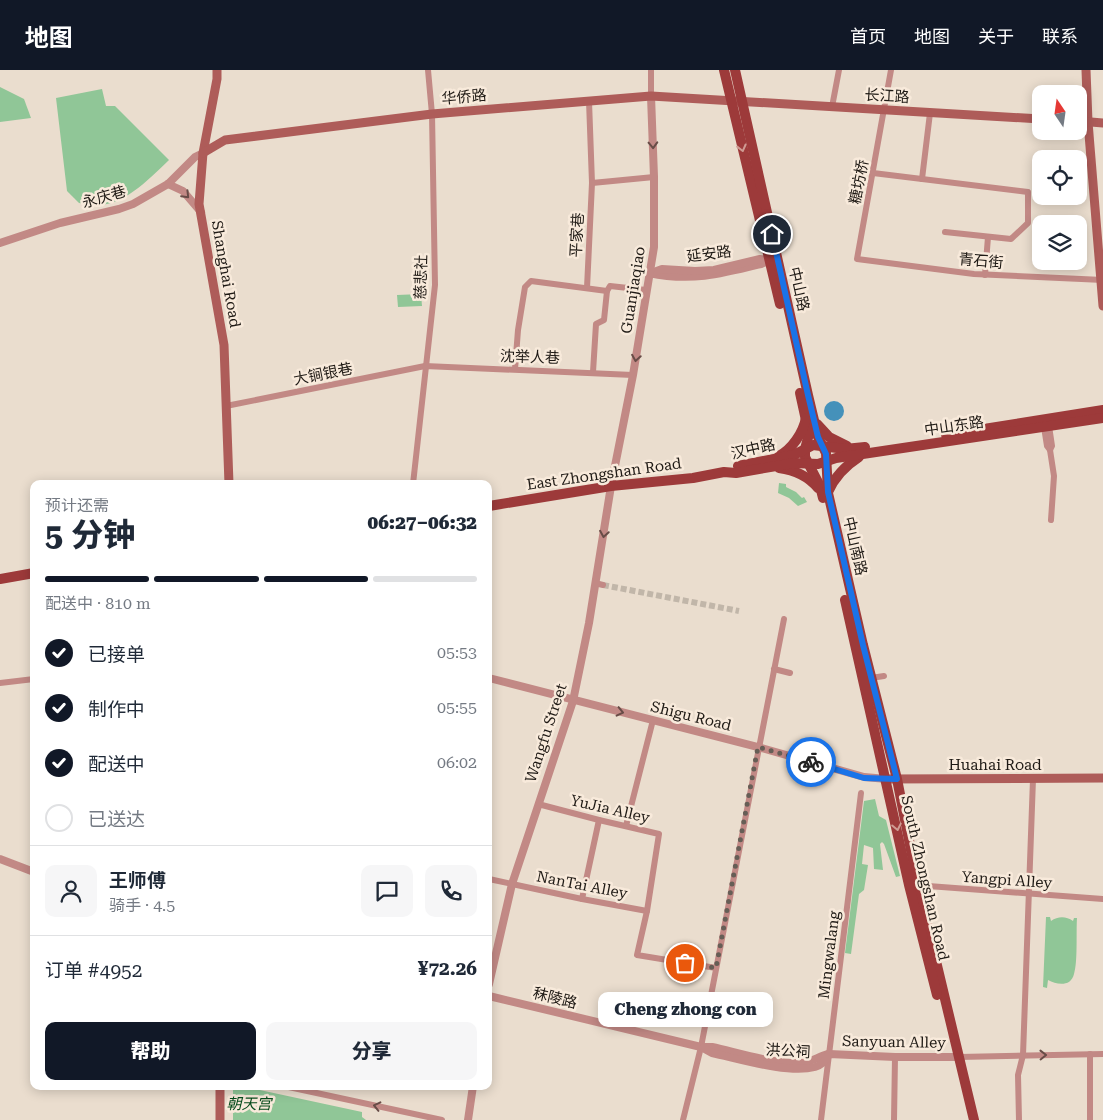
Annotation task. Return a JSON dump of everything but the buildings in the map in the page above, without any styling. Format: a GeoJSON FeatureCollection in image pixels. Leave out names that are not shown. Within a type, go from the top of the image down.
{"type":"FeatureCollection","features":[{"type":"Feature","properties":{"kind":"main road","name":"Shanghai Road"},"geometry":{"type":"LineString","coordinates":[[217,70],[203,154],[199,204],[214,279],[224,345],[229,480]]}},
{"type":"Feature","properties":{"kind":"main road","name":"中山路"},"geometry":{"type":"LineString","coordinates":[[724,70],[809,416],[818,437],[819,451]]}},
{"type":"Feature","properties":{"kind":"main road","name":"中山路"},"geometry":{"type":"LineString","coordinates":[[735,70],[809,416],[809,434],[819,451]]}},
{"type":"Feature","properties":{"kind":"main road"},"geometry":{"type":"LineString","coordinates":[[1085,85],[1086,70]]}},
{"type":"Feature","properties":{"kind":"main road","name":"华侨路"},"geometry":{"type":"LineString","coordinates":[[203,154],[225,140],[432,114],[651,96],[731,101]]}},
{"type":"Feature","properties":{"kind":"main road","name":"长江路"},"geometry":{"type":"LineString","coordinates":[[731,101],[1032,119]]}},
{"type":"Feature","properties":{"kind":"main road"},"geometry":{"type":"LineString","coordinates":[[1088,122],[1103,123]]}},
{"type":"Feature","properties":{"kind":"main road"},"geometry":{"type":"LineString","coordinates":[[1085,140],[1102,280],[1103,306]]}},
{"type":"Feature","properties":{"kind":"main road","name":"中山东路"},"geometry":{"type":"LineString","coordinates":[[819,451],[845,449],[863,451],[1103,410]]}},
{"type":"Feature","properties":{"kind":"main road"},"geometry":{"type":"LineString","coordinates":[[809,416],[829,437],[842,445],[863,451],[842,470],[825,493],[795,471],[772,463],[790,448],[809,416]]}},
{"type":"Feature","properties":{"kind":"main road","name":"中山东路"},"geometry":{"type":"LineString","coordinates":[[819,451],[863,451],[1103,418]]}},
{"type":"Feature","properties":{"kind":"main road","name":"中山路"},"geometry":{"type":"LineString","coordinates":[[810,464],[805,457],[819,451]]}},
{"type":"Feature","properties":{"kind":"main road","name":"中山东路"},"geometry":{"type":"LineString","coordinates":[[810,464],[819,451]]}},
{"type":"Feature","properties":{"kind":"main road","name":"汉中路"},"geometry":{"type":"LineString","coordinates":[[772,463],[794,455],[819,451]]}},
{"type":"Feature","properties":{"kind":"main road","name":"中山南路"},"geometry":{"type":"LineString","coordinates":[[819,451],[825,493],[871,678]]}},
{"type":"Feature","properties":{"kind":"main road","name":"汉中路"},"geometry":{"type":"LineString","coordinates":[[724,472],[735,466],[772,463],[810,464]]}},
{"type":"Feature","properties":{"kind":"main road","name":"中山南路"},"geometry":{"type":"LineString","coordinates":[[810,464],[825,493]]}},
{"type":"Feature","properties":{"kind":"main road","name":"East Zhongshan Road"},"geometry":{"type":"LineString","coordinates":[[492,506],[611,486],[693,478],[724,472]]}},
{"type":"Feature","properties":{"kind":"main road","name":"South Zhongshan Road"},"geometry":{"type":"LineString","coordinates":[[825,493],[855,647],[892,779]]}},
{"type":"Feature","properties":{"kind":"main road"},"geometry":{"type":"LineString","coordinates":[[0,579],[30,574]]}},
{"type":"Feature","properties":{"kind":"main road","name":"South Zhongshan Road"},"geometry":{"type":"LineString","coordinates":[[871,678],[949,1043],[959,1057],[974,1120]]}},
{"type":"Feature","properties":{"kind":"main road","name":"Huahai Road"},"geometry":{"type":"LineString","coordinates":[[892,779],[1103,778]]}},
{"type":"Feature","properties":{"kind":"main road"},"geometry":{"type":"LineString","coordinates":[[220,1090],[220,1120]]}},
{"type":"Feature","properties":{"kind":"street","name":"慈悲社"},"geometry":{"type":"LineString","coordinates":[[413,480],[435,285],[432,114],[428,70]]}},
{"type":"Feature","properties":{"kind":"street"},"geometry":{"type":"LineString","coordinates":[[651,70],[651,96]]}},
{"type":"Feature","properties":{"kind":"street"},"geometry":{"type":"LineString","coordinates":[[832,107],[839,70]]}},
{"type":"Feature","properties":{"kind":"street","name":"糖坊桥"},"geometry":{"type":"LineString","coordinates":[[857,259],[891,70]]}},
{"type":"Feature","properties":{"kind":"street","name":"Guanjiaqiao"},"geometry":{"type":"LineString","coordinates":[[611,486],[633,375],[654,247],[651,96]]}},
{"type":"Feature","properties":{"kind":"street","name":"平家巷"},"geometry":{"type":"LineString","coordinates":[[587,288],[592,183],[589,101]]}},
{"type":"Feature","properties":{"kind":"street"},"geometry":{"type":"LineString","coordinates":[[922,179],[930,113]]}},
{"type":"Feature","properties":{"kind":"street","name":"永庆巷"},"geometry":{"type":"LineString","coordinates":[[0,243],[60,223],[133,204],[168,184],[195,157],[203,154]]}},
{"type":"Feature","properties":{"kind":"street"},"geometry":{"type":"LineString","coordinates":[[873,173],[1028,192],[1028,223],[1011,239],[945,232]]}},
{"type":"Feature","properties":{"kind":"street"},"geometry":{"type":"LineString","coordinates":[[592,183],[654,177]]}},
{"type":"Feature","properties":{"kind":"street"},"geometry":{"type":"LineString","coordinates":[[168,184],[183,191],[200,212]]}},
{"type":"Feature","properties":{"kind":"street"},"geometry":{"type":"LineString","coordinates":[[985,275],[988,238]]}},
{"type":"Feature","properties":{"kind":"street","name":"延安路"},"geometry":{"type":"LineString","coordinates":[[649,273],[662,270],[705,271],[760,259],[770,260]]}},
{"type":"Feature","properties":{"kind":"street","name":"青石街"},"geometry":{"type":"LineString","coordinates":[[857,259],[974,274],[1102,280]]}},
{"type":"Feature","properties":{"kind":"street"},"geometry":{"type":"LineString","coordinates":[[515,369],[518,330],[525,287],[531,282],[607,291]]}},
{"type":"Feature","properties":{"kind":"street"},"geometry":{"type":"LineString","coordinates":[[593,372],[596,324],[604,320],[607,291],[610,286],[646,290]]}},
{"type":"Feature","properties":{"kind":"street","name":"沈举人巷"},"geometry":{"type":"LineString","coordinates":[[426,366],[633,375]]}},
{"type":"Feature","properties":{"kind":"street","name":"大锏银巷"},"geometry":{"type":"LineString","coordinates":[[226,406],[426,366]]}},
{"type":"Feature","properties":{"kind":"street"},"geometry":{"type":"LineString","coordinates":[[1047,427],[1047,446],[1050,450],[1054,476],[1051,520]]}},
{"type":"Feature","properties":{"kind":"street","name":"Wangfu Street"},"geometry":{"type":"LineString","coordinates":[[492,971],[512,884],[573,701],[599,584],[611,486]]}},
{"type":"Feature","properties":{"kind":"street"},"geometry":{"type":"LineString","coordinates":[[683,1120],[701,1047],[784,619]]}},
{"type":"Feature","properties":{"kind":"street"},"geometry":{"type":"LineString","coordinates":[[774,670],[790,673]]}},
{"type":"Feature","properties":{"kind":"street"},"geometry":{"type":"LineString","coordinates":[[871,678],[884,676]]}},
{"type":"Feature","properties":{"kind":"street"},"geometry":{"type":"LineString","coordinates":[[0,683],[30,679]]}},
{"type":"Feature","properties":{"kind":"street","name":"Shigu Road"},"geometry":{"type":"LineString","coordinates":[[492,679],[758,747],[864,778],[892,779]]}},
{"type":"Feature","properties":{"kind":"street"},"geometry":{"type":"LineString","coordinates":[[626,826],[653,720]]}},
{"type":"Feature","properties":{"kind":"street"},"geometry":{"type":"LineString","coordinates":[[1019,1120],[1018,1075],[1023,1055],[1033,779]]}},
{"type":"Feature","properties":{"kind":"street","name":"Mingwalang"},"geometry":{"type":"LineString","coordinates":[[821,1120],[861,793]]}},
{"type":"Feature","properties":{"kind":"street","name":"YuJia Alley"},"geometry":{"type":"LineString","coordinates":[[538,804],[659,834],[646,910]]}},
{"type":"Feature","properties":{"kind":"street"},"geometry":{"type":"LineString","coordinates":[[582,899],[599,820]]}},
{"type":"Feature","properties":{"kind":"street"},"geometry":{"type":"LineString","coordinates":[[0,859],[30,870]]}},
{"type":"Feature","properties":{"kind":"street","name":"NanTai Alley"},"geometry":{"type":"LineString","coordinates":[[492,880],[582,899],[646,910]]}},
{"type":"Feature","properties":{"kind":"street","name":"Yangpi Alley"},"geometry":{"type":"LineString","coordinates":[[914,885],[1103,899]]}},
{"type":"Feature","properties":{"kind":"street"},"geometry":{"type":"LineString","coordinates":[[646,910],[637,955],[716,968]]}},
{"type":"Feature","properties":{"kind":"street","name":"秣陵路"},"geometry":{"type":"LineString","coordinates":[[492,997],[701,1047]]}},
{"type":"Feature","properties":{"kind":"street","name":"洪公祠"},"geometry":{"type":"LineString","coordinates":[[701,1047],[712,1047],[794,1063],[811,1062],[829,1054]]}},
{"type":"Feature","properties":{"kind":"street","name":"Sanyuan Alley"},"geometry":{"type":"LineString","coordinates":[[829,1054],[959,1057]]}},
{"type":"Feature","properties":{"kind":"street"},"geometry":{"type":"LineString","coordinates":[[1090,1054],[1090,1120]]}},
{"type":"Feature","properties":{"kind":"street"},"geometry":{"type":"LineString","coordinates":[[959,1057],[1103,1054]]}},
{"type":"Feature","properties":{"kind":"street"},"geometry":{"type":"LineString","coordinates":[[894,1120],[895,1057]]}},
{"type":"Feature","properties":{"kind":"street"},"geometry":{"type":"LineString","coordinates":[[303,1090],[442,1120]]}},
{"type":"Feature","properties":{"kind":"street"},"geometry":{"type":"LineString","coordinates":[[468,1120],[472,1090]]}},
{"type":"Feature","properties":{"kind":"green space"},"geometry":{"type":"Polygon","coordinates":[[[0,87],[24,99],[31,118],[0,122],[0,87]]]}},
{"type":"Feature","properties":{"kind":"green space"},"geometry":{"type":"Polygon","coordinates":[[[102,89],[106,106],[115,106],[169,160],[147,181],[121,199],[102,205],[79,203],[67,191],[56,98],[102,89]]]}},
{"type":"Feature","properties":{"kind":"green space"},"geometry":{"type":"Polygon","coordinates":[[[421,294],[422,306],[398,307],[397,295],[421,294]]]}},
{"type":"Feature","properties":{"kind":"green space"},"geometry":{"type":"Polygon","coordinates":[[[779,483],[786,484],[786,487],[796,492],[802,498],[804,497],[807,502],[798,506],[789,498],[778,493],[779,483]]]}},
{"type":"Feature","properties":{"kind":"green space"},"geometry":{"type":"Polygon","coordinates":[[[875,799],[879,816],[886,820],[900,876],[896,877],[882,842],[880,844],[883,870],[874,869],[873,848],[864,845],[862,864],[868,865],[864,890],[859,894],[851,954],[845,953],[864,801],[875,799]]]}},
{"type":"Feature","properties":{"kind":"green space"},"geometry":{"type":"Polygon","coordinates":[[[1046,917],[1050,917],[1051,921],[1059,917],[1065,917],[1073,921],[1074,918],[1077,918],[1076,962],[1072,978],[1063,984],[1048,980],[1047,988],[1043,987],[1046,917]]]}},
{"type":"Feature","properties":{"kind":"green space","name":"朝天宫"},"geometry":{"type":"Polygon","coordinates":[[[233,1090],[260,1090],[362,1112],[362,1117],[366,1120],[233,1120],[233,1090]]]}},
{"type":"Feature","properties":{"kind":"water"},"geometry":{"type":"Polygon","coordinates":[[[834,401],[841,404],[844,411],[841,418],[834,421],[827,418],[824,411],[827,404],[834,401]]]}},
{"type":"Feature","properties":{"kind":"tunnel"},"geometry":{"type":"LineString","coordinates":[[603,585],[739,611]]}},
{"type":"Feature","properties":{"kind":"way so far"},"geometry":{"type":"LineString","coordinates":[[685,963],[716,968],[758,747],[811,762]]}},
{"type":"Feature","properties":{"kind":"place","name":"Cheng zhong con"},"geometry":{"type":"Point","coordinates":[685,963]}},
{"type":"Feature","properties":{"kind":"route"},"geometry":{"type":"LineString","coordinates":[[772,234],[818,437],[827,458],[827,488],[863,645],[897,779],[864,778],[811,762]]}}]}
